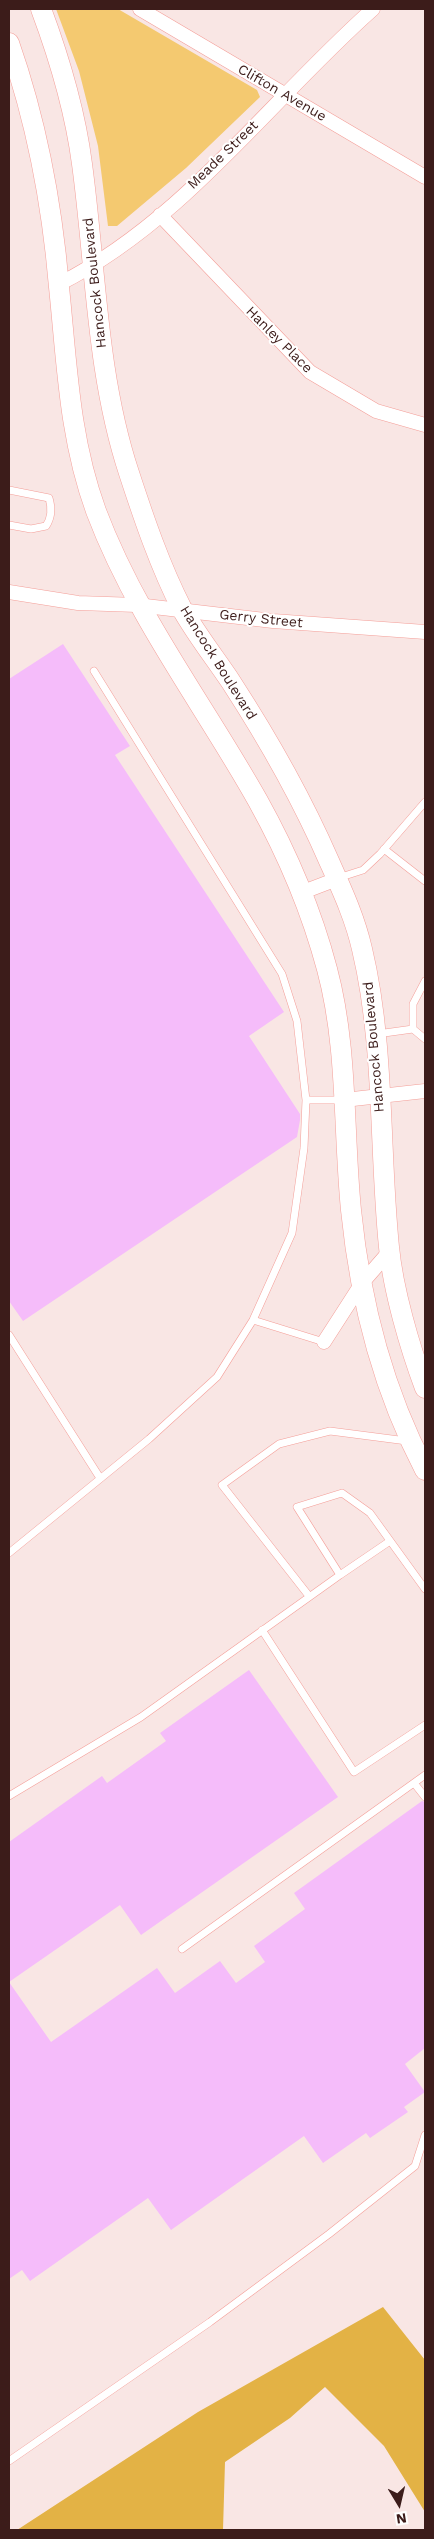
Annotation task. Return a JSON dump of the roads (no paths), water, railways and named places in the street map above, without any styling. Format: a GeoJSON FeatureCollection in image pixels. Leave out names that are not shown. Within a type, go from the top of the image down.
{"type":"FeatureCollection","features":[{"type":"Feature","properties":{"kind":"street","name":"Hancock Boulevard"},"geometry":{"type":"LineString","coordinates":[[42,9],[61,63],[73,113],[82,162],[100,338],[114,421],[128,471],[183,610],[280,764],[316,830],[349,904],[362,948],[372,1000],[389,1252],[400,1304],[425,1388]]}},
{"type":"Feature","properties":{"kind":"street","name":"Clifton Avenue"},"geometry":{"type":"LineString","coordinates":[[140,9],[425,177]]}},
{"type":"Feature","properties":{"kind":"street","name":"Meade Street"},"geometry":{"type":"LineString","coordinates":[[59,284],[93,267],[160,215],[220,160],[342,36],[373,9]]}},
{"type":"Feature","properties":{"kind":"street"},"geometry":{"type":"LineString","coordinates":[[9,43],[38,136],[59,284],[70,415],[84,473],[112,549],[138,605],[256,797],[303,892],[317,932],[329,977],[340,1033],[351,1210],[362,1283],[388,1385],[410,1441],[425,1470]]}},
{"type":"Feature","properties":{"kind":"street","name":"Hanley Place"},"geometry":{"type":"LineString","coordinates":[[160,215],[310,372],[376,411],[425,425]]}},
{"type":"Feature","properties":{"kind":"street","name":"Gerry Street"},"geometry":{"type":"LineString","coordinates":[[9,592],[78,603],[138,605],[302,624],[425,632]]}},
{"type":"Feature","properties":{"kind":"street"},"geometry":{"type":"LineString","coordinates":[[303,892],[337,878]]}},
{"type":"Feature","properties":{"kind":"street"},"geometry":{"type":"LineString","coordinates":[[344,1100],[425,1091]]}},
{"type":"Feature","properties":{"kind":"street"},"geometry":{"type":"LineString","coordinates":[[324,1342],[362,1283],[389,1252]]}},
{"type":"Feature","properties":{"kind":"lane"},"geometry":{"type":"LineString","coordinates":[[9,490],[48,498],[52,506],[50,519],[46,526],[31,529],[9,524]]}},
{"type":"Feature","properties":{"kind":"lane"},"geometry":{"type":"LineString","coordinates":[[9,1553],[149,1439],[217,1377],[253,1320],[292,1233],[304,1148],[306,1100],[297,1021],[282,974],[94,671]]}},
{"type":"Feature","properties":{"kind":"lane"},"geometry":{"type":"LineString","coordinates":[[337,878],[363,870],[425,802]]}},
{"type":"Feature","properties":{"kind":"lane"},"geometry":{"type":"LineString","coordinates":[[384,849],[425,881]]}},
{"type":"Feature","properties":{"kind":"lane"},"geometry":{"type":"LineString","coordinates":[[413,1029],[413,1004],[425,980]]}},
{"type":"Feature","properties":{"kind":"lane"},"geometry":{"type":"LineString","coordinates":[[374,1035],[413,1029],[425,1039]]}},
{"type":"Feature","properties":{"kind":"lane"},"geometry":{"type":"LineString","coordinates":[[306,1100],[344,1100]]}},
{"type":"Feature","properties":{"kind":"lane"},"geometry":{"type":"LineString","coordinates":[[253,1320],[324,1342]]}},
{"type":"Feature","properties":{"kind":"lane"},"geometry":{"type":"LineString","coordinates":[[9,1335],[100,1478]]}},
{"type":"Feature","properties":{"kind":"lane"},"geometry":{"type":"LineString","coordinates":[[310,1596],[222,1485],[280,1444],[330,1431],[410,1441]]}},
{"type":"Feature","properties":{"kind":"lane"},"geometry":{"type":"LineString","coordinates":[[340,1574],[296,1507],[342,1493],[370,1513],[425,1589]]}},
{"type":"Feature","properties":{"kind":"lane"},"geometry":{"type":"LineString","coordinates":[[9,1796],[141,1717],[390,1540]]}},
{"type":"Feature","properties":{"kind":"lane"},"geometry":{"type":"LineString","coordinates":[[262,1630],[354,1772],[425,1725]]}},
{"type":"Feature","properties":{"kind":"lane"},"geometry":{"type":"LineString","coordinates":[[182,1949],[425,1775]]}},
{"type":"Feature","properties":{"kind":"lane"},"geometry":{"type":"LineString","coordinates":[[414,1783],[425,1797]]}},
{"type":"Feature","properties":{"kind":"lane"},"geometry":{"type":"LineString","coordinates":[[9,2461],[210,2322],[329,2234],[415,2166],[425,2134]]}}]}
